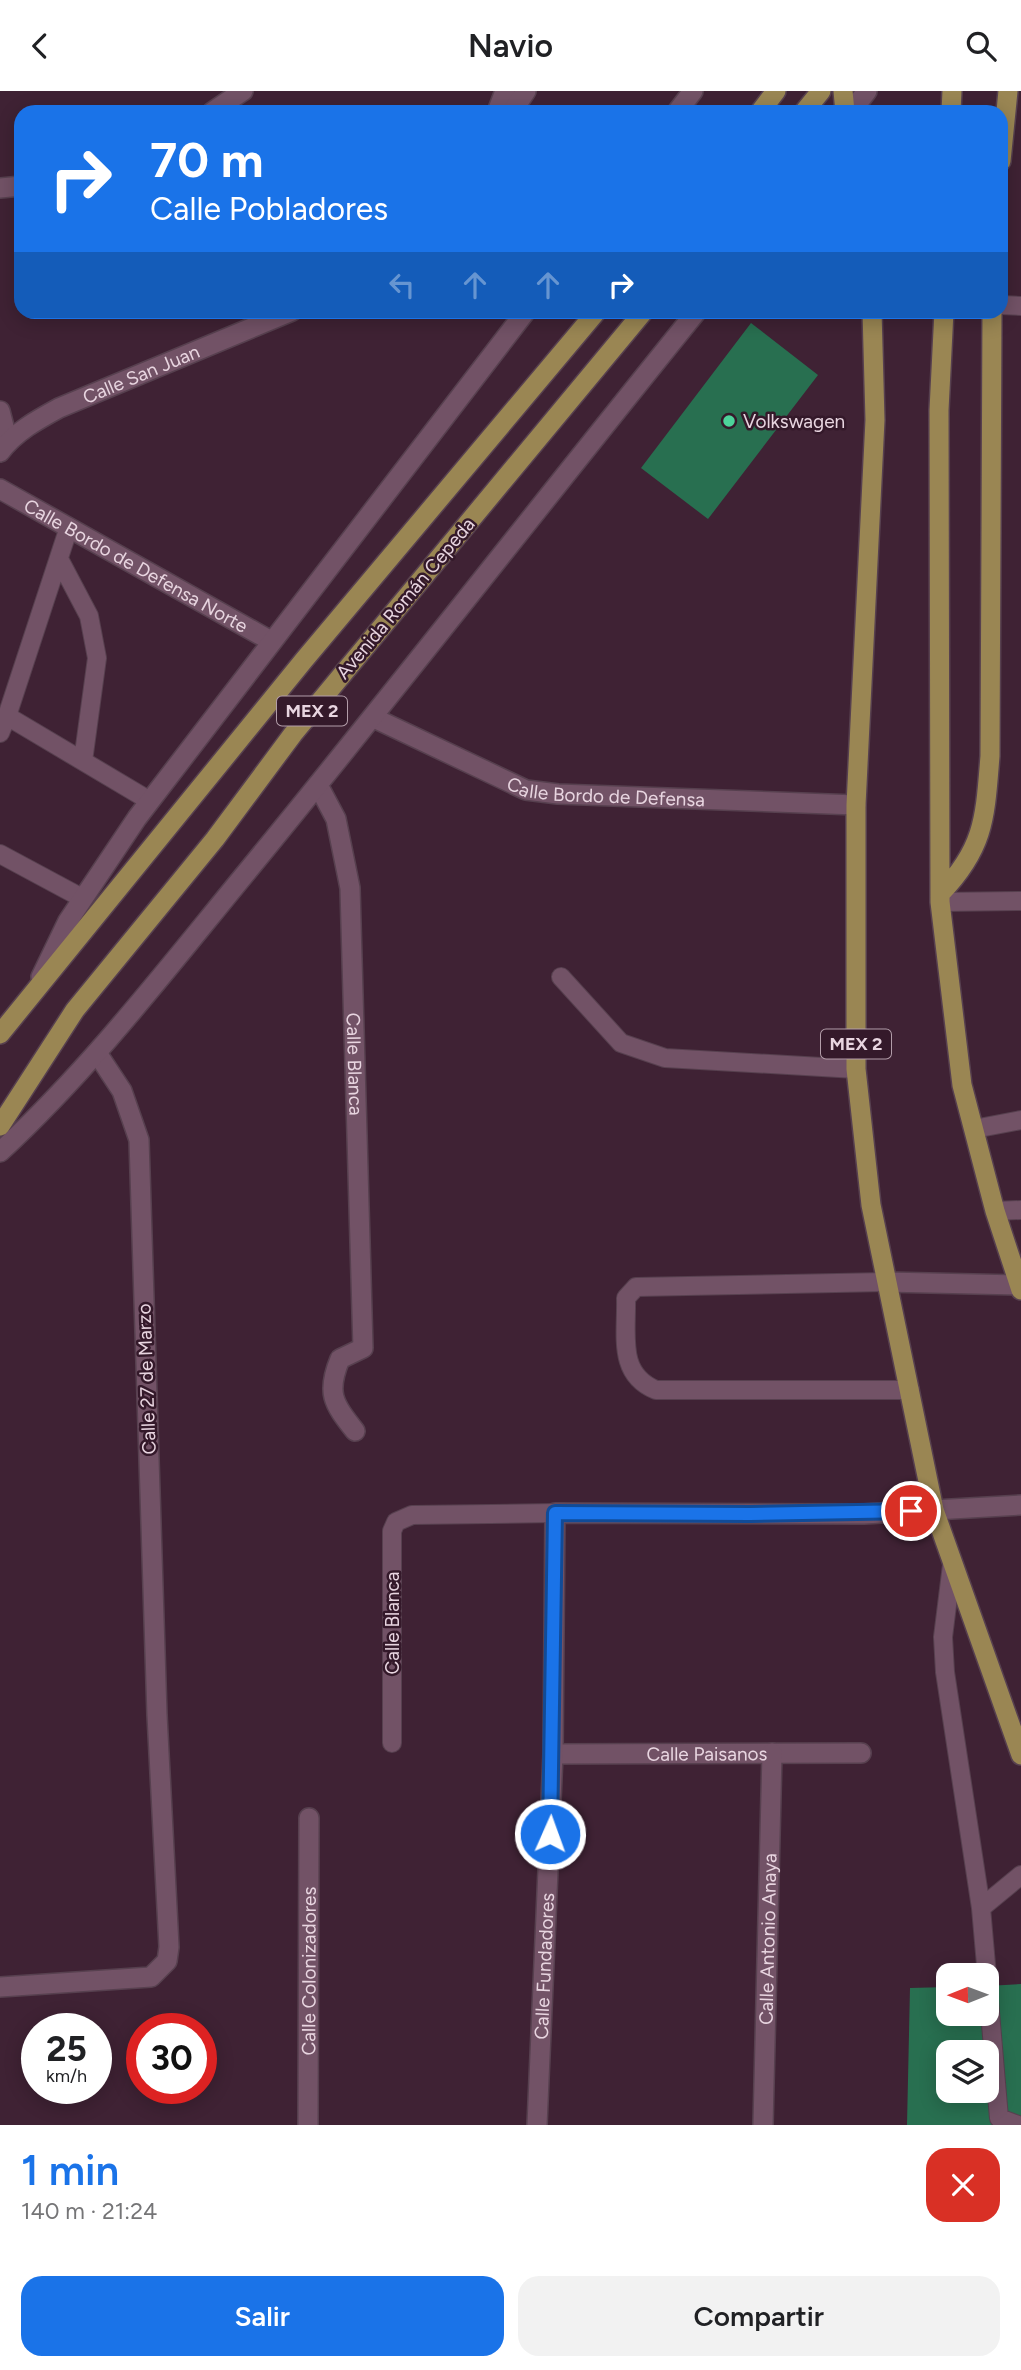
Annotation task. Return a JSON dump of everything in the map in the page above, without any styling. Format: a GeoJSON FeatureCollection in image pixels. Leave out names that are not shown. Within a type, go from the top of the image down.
{"type":"FeatureCollection","features":[{"type":"Feature","properties":{"kind":"main road"},"geometry":{"type":"LineString","coordinates":[[765,105],[776,91]]}},
{"type":"Feature","properties":{"kind":"main road"},"geometry":{"type":"LineString","coordinates":[[810,105],[821,91]]}},
{"type":"Feature","properties":{"kind":"main road","name":"Avenida Román Cepeda"},"geometry":{"type":"LineString","coordinates":[[0,1034],[304,660],[590,319]]}},
{"type":"Feature","properties":{"kind":"main road","name":"Avenida Román Cepeda"},"geometry":{"type":"LineString","coordinates":[[0,1126],[75,1010],[215,839],[293,734],[637,319]]}},
{"type":"Feature","properties":{"kind":"main road","name":"MEX 2"},"geometry":{"type":"LineString","coordinates":[[872,319],[876,420],[856,805],[856,1069],[871,1205],[934,1510],[1021,1755]]}},
{"type":"Feature","properties":{"kind":"main road"},"geometry":{"type":"LineString","coordinates":[[944,319],[939,409],[940,898],[962,1085],[995,1211],[1020,1287]]}},
{"type":"Feature","properties":{"kind":"main road"},"geometry":{"type":"LineString","coordinates":[[940,898],[971,856],[981,833],[986,802],[990,756],[992,319]]}},
{"type":"Feature","properties":{"kind":"street"},"geometry":{"type":"LineString","coordinates":[[222,105],[243,91]]}},
{"type":"Feature","properties":{"kind":"street"},"geometry":{"type":"LineString","coordinates":[[682,105],[693,91]]}},
{"type":"Feature","properties":{"kind":"street"},"geometry":{"type":"LineString","coordinates":[[854,105],[867,91]]}},
{"type":"Feature","properties":{"kind":"street","name":"Calle San Juan"},"geometry":{"type":"LineString","coordinates":[[4,447],[59,408],[273,319]]}},
{"type":"Feature","properties":{"kind":"street","name":"MEX 2"},"geometry":{"type":"LineString","coordinates":[[39,983],[82,898],[150,801],[520,319]]}},
{"type":"Feature","properties":{"kind":"street","name":"MEX 2"},"geometry":{"type":"LineString","coordinates":[[0,1151],[38,1117],[97,1053],[374,718],[691,319]]}},
{"type":"Feature","properties":{"kind":"street"},"geometry":{"type":"LineString","coordinates":[[0,411],[4,447]]}},
{"type":"Feature","properties":{"kind":"street","name":"Calle Bordo de Defensa Norte"},"geometry":{"type":"LineString","coordinates":[[0,489],[159,581],[271,641]]}},
{"type":"Feature","properties":{"kind":"street","name":"Calle Bordo de Defensa"},"geometry":{"type":"LineString","coordinates":[[374,718],[526,790],[558,794],[856,805]]}},
{"type":"Feature","properties":{"kind":"street","name":"Calle Blanca"},"geometry":{"type":"LineString","coordinates":[[318,785],[336,819],[349,888],[363,1348],[340,1359],[331,1382],[335,1405],[355,1431]]}},
{"type":"Feature","properties":{"kind":"street","name":"Calle 27 de Marzo"},"geometry":{"type":"LineString","coordinates":[[0,1987],[151,1977],[167,1961],[139,1140],[122,1091],[97,1053]]}},
{"type":"Feature","properties":{"kind":"street"},"geometry":{"type":"LineString","coordinates":[[886,1282],[1020,1287]]}},
{"type":"Feature","properties":{"kind":"street"},"geometry":{"type":"LineString","coordinates":[[555,1513],[851,1514],[1021,1505]]}},
{"type":"Feature","properties":{"kind":"street","name":"Calle Fundadores"},"geometry":{"type":"LineString","coordinates":[[537,2125],[553,1754],[555,1513]]}},
{"type":"Feature","properties":{"kind":"street","name":"Calle Antonio Anaya"},"geometry":{"type":"LineString","coordinates":[[763,2125],[772,1753]]}},
{"type":"Feature","properties":{"kind":"street","name":"Calle Paisanos"},"geometry":{"type":"LineString","coordinates":[[553,1754],[861,1753]]}},
{"type":"Feature","properties":{"kind":"street","name":"Calle Colonizadores"},"geometry":{"type":"LineString","coordinates":[[309,1818],[309,2125]]}},
{"type":"Feature","properties":{"kind":"lane"},"geometry":{"type":"LineString","coordinates":[[69,527],[4,724],[83,761],[150,801]]}},
{"type":"Feature","properties":{"kind":"lane"},"geometry":{"type":"LineString","coordinates":[[59,559],[89,616],[97,658],[83,761]]}},
{"type":"Feature","properties":{"kind":"lane"},"geometry":{"type":"LineString","coordinates":[[0,854],[82,898]]}},
{"type":"Feature","properties":{"kind":"lane"},"geometry":{"type":"LineString","coordinates":[[940,898],[1021,901]]}},
{"type":"Feature","properties":{"kind":"lane"},"geometry":{"type":"LineString","coordinates":[[561,977],[621,1043],[664,1058],[856,1069]]}},
{"type":"Feature","properties":{"kind":"lane"},"geometry":{"type":"LineString","coordinates":[[974,1129],[1021,1121]]}},
{"type":"Feature","properties":{"kind":"lane"},"geometry":{"type":"LineString","coordinates":[[995,1211],[1021,1210]]}},
{"type":"Feature","properties":{"kind":"lane"},"geometry":{"type":"LineString","coordinates":[[886,1282],[636,1287],[626,1298],[629,1368],[639,1383],[656,1390],[910,1390]]}},
{"type":"Feature","properties":{"kind":"lane","name":"Calle Blanca"},"geometry":{"type":"LineString","coordinates":[[392,1743],[392,1531],[396,1522],[412,1515],[555,1513]]}},
{"type":"Feature","properties":{"kind":"lane"},"geometry":{"type":"LineString","coordinates":[[952,1565],[943,1637],[945,1672],[981,1908],[986,1963]]}},
{"type":"Feature","properties":{"kind":"lane"},"geometry":{"type":"LineString","coordinates":[[981,1908],[1021,1875]]}},
{"type":"Feature","properties":{"kind":"lane"},"geometry":{"type":"LineString","coordinates":[[991,2027],[999,2118],[1018,2125]]}},
{"type":"Feature","properties":{"kind":"building","name":"Volkswagen"},"geometry":{"type":"Polygon","coordinates":[[[751,323],[818,375],[708,519],[641,468],[751,323]]]}},
{"type":"Feature","properties":{"kind":"building"},"geometry":{"type":"Polygon","coordinates":[[[1021,1984],[1021,2125],[907,2125],[910,1988],[936,1987],[936,2027],[999,2027],[999,1985],[1021,1984]]]}},
{"type":"Feature","properties":{"kind":"place","name":"Volkswagen"},"geometry":{"type":"Point","coordinates":[729,421]}},
{"type":"Feature","properties":{"kind":"route"},"geometry":{"type":"LineString","coordinates":[[550,1834],[555,1513],[864,1514],[911,1511]]}}]}
